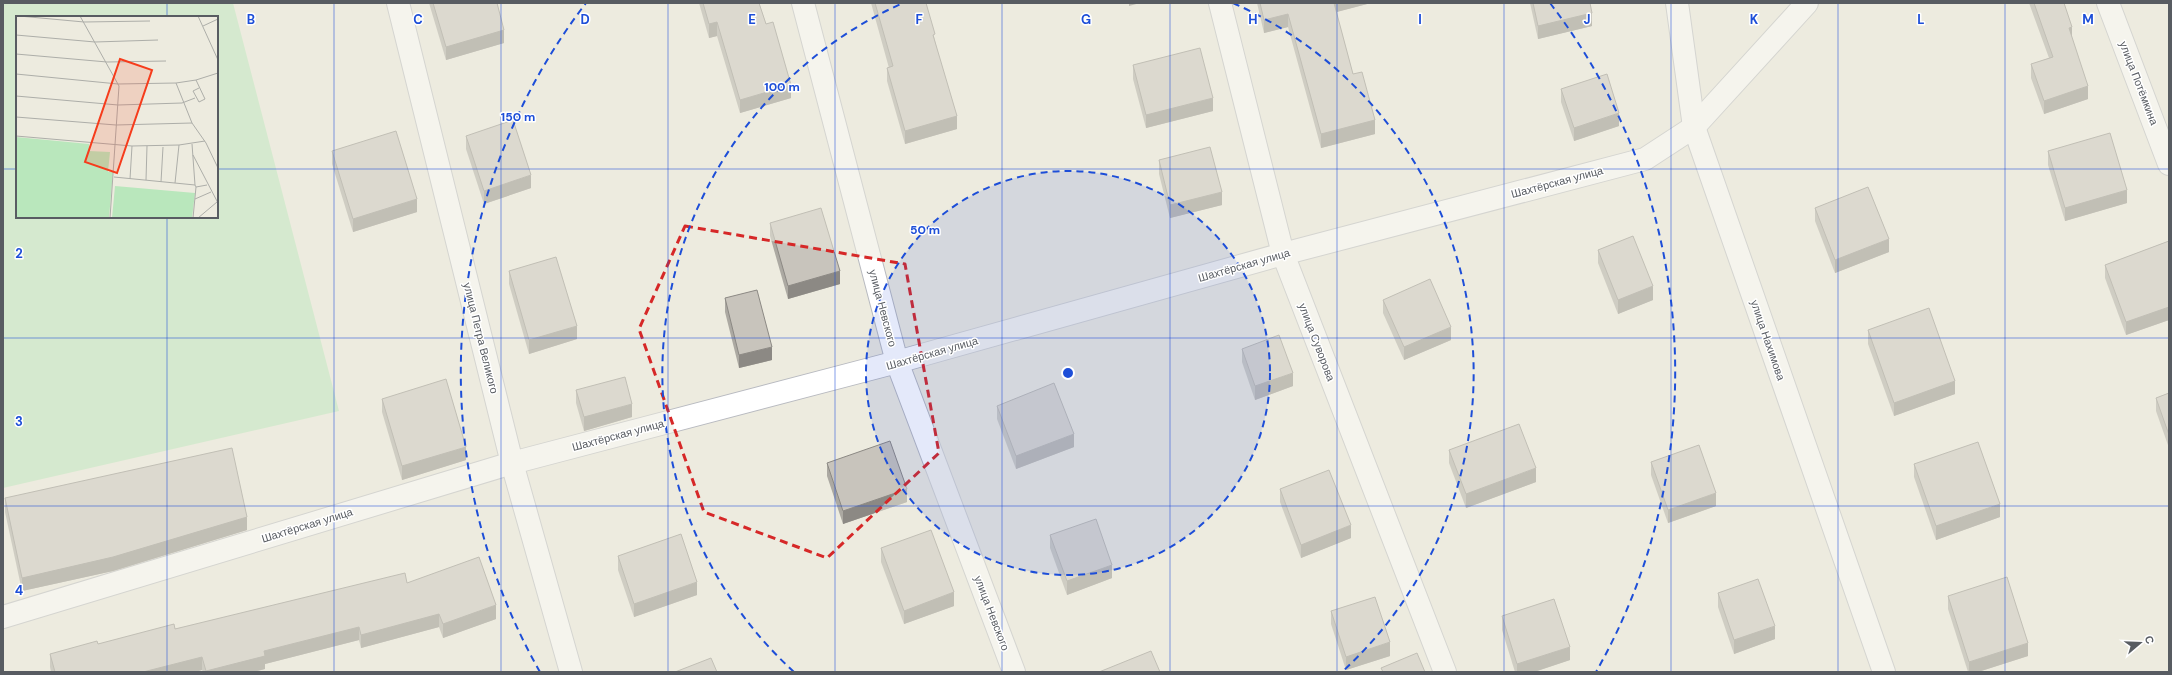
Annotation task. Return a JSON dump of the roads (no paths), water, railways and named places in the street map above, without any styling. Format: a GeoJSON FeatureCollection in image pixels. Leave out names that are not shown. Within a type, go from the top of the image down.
{"type":"FeatureCollection","features":[{"type":"Feature","properties":{"kind":"street","name":"улица Петра Великого"},"geometry":{"type":"LineString","coordinates":[[398,3],[512,463],[571,672]]}},
{"type":"Feature","properties":{"kind":"street","name":"улица Невского"},"geometry":{"type":"LineString","coordinates":[[803,3],[897,362],[1014,672]]}},
{"type":"Feature","properties":{"kind":"street","name":"улица Суворова"},"geometry":{"type":"LineString","coordinates":[[1220,3],[1283,254],[1445,672]]}},
{"type":"Feature","properties":{"kind":"street","name":"улица Нахимова"},"geometry":{"type":"LineString","coordinates":[[1677,3],[1694,127],[1884,672]]}},
{"type":"Feature","properties":{"kind":"street","name":"Шахтёрская улица"},"geometry":{"type":"LineString","coordinates":[[3,617],[512,463],[897,362],[1283,254],[1645,159],[1694,127],[1807,3]]}},
{"type":"Feature","properties":{"kind":"street","name":"улица Потёмкина"},"geometry":{"type":"LineString","coordinates":[[2108,3],[2169,164]]}}]}
